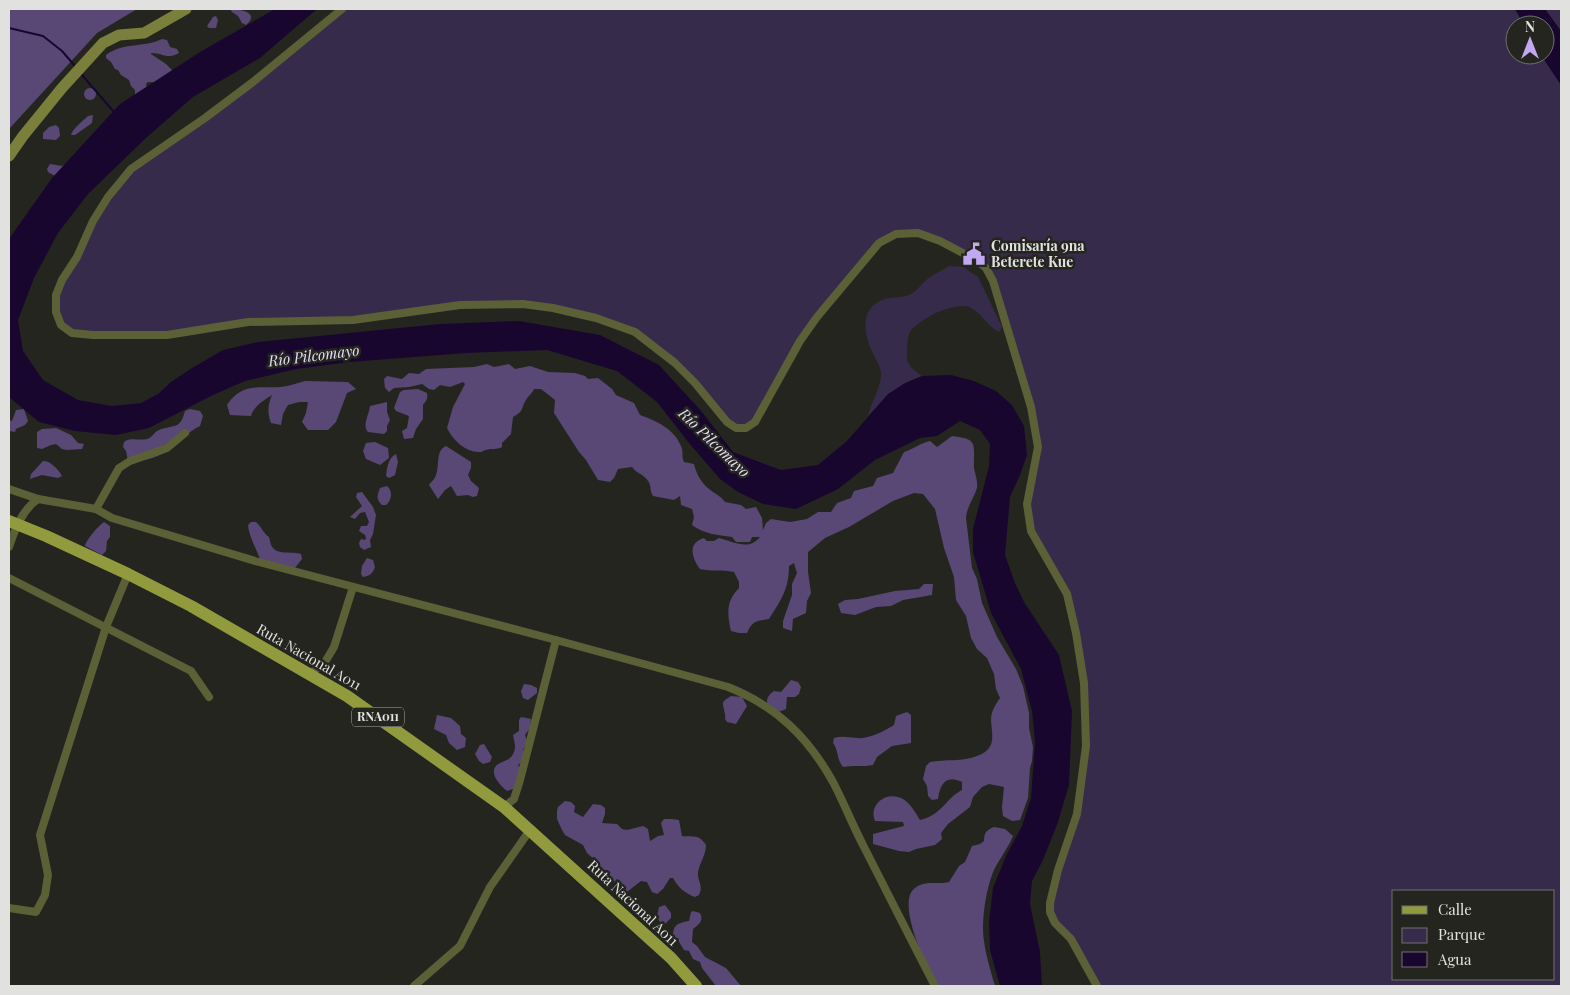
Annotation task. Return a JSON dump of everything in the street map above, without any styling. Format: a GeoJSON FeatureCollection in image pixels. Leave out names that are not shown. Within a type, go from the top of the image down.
{"type":"FeatureCollection","features":[{"type":"Feature","properties":{"kind":"main road","name":"Ruta Nacional A011"},"geometry":{"type":"LineString","coordinates":[[13,523],[128,574],[191,606],[347,696],[504,807],[671,958],[696,986]]}},
{"type":"Feature","properties":{"kind":"street"},"geometry":{"type":"LineString","coordinates":[[9,156],[62,88],[104,42],[119,36],[144,33],[186,9]]}},
{"type":"Feature","properties":{"kind":"street"},"geometry":{"type":"LineString","coordinates":[[342,9],[206,118],[131,169],[108,197],[93,221],[77,258],[62,280],[56,295],[56,312],[61,325],[72,333],[93,335],[167,334],[248,322],[353,320],[460,305],[523,304],[553,308],[596,318],[635,332],[675,363],[695,383],[726,422],[736,428],[746,428],[755,422],[800,341],[817,316],[879,243],[896,234],[918,233],[940,241],[976,260],[986,268],[993,281],[1031,407],[1038,447],[1028,504],[1031,531],[1067,594],[1076,633],[1084,683],[1086,746],[1077,814],[1058,870],[1050,903],[1050,912],[1055,923],[1071,939],[1098,986]]}},
{"type":"Feature","properties":{"kind":"street"},"geometry":{"type":"LineString","coordinates":[[96,509],[120,468],[130,461],[167,448],[186,433]]}},
{"type":"Feature","properties":{"kind":"street"},"geometry":{"type":"LineString","coordinates":[[9,489],[38,499],[96,509],[112,518],[255,561],[556,640],[728,687],[748,695],[777,714],[804,742],[832,782],[935,986]]}},
{"type":"Feature","properties":{"kind":"street"},"geometry":{"type":"LineString","coordinates":[[9,547],[13,523],[30,504],[38,499]]}},
{"type":"Feature","properties":{"kind":"street"},"geometry":{"type":"LineString","coordinates":[[9,908],[36,912],[45,895],[48,875],[40,835],[106,627],[128,574]]}},
{"type":"Feature","properties":{"kind":"street"},"geometry":{"type":"LineString","coordinates":[[9,578],[191,672],[209,697]]}},
{"type":"Feature","properties":{"kind":"street"},"geometry":{"type":"LineString","coordinates":[[310,674],[325,662],[334,647],[353,587]]}},
{"type":"Feature","properties":{"kind":"street"},"geometry":{"type":"LineString","coordinates":[[504,807],[514,799],[520,780],[556,640]]}},
{"type":"Feature","properties":{"kind":"street"},"geometry":{"type":"LineString","coordinates":[[414,986],[460,946],[490,887],[530,830]]}},
{"type":"Feature","properties":{"kind":"green space"},"geometry":{"type":"Polygon","coordinates":[[[342,9],[1515,9],[1518,15],[1505,15],[1505,65],[1548,65],[1561,85],[1561,986],[1097,986],[1055,923],[1050,903],[1077,814],[1086,746],[1084,683],[1067,594],[1028,517],[1036,461],[1031,407],[986,268],[960,250],[907,233],[879,243],[817,317],[755,422],[736,428],[695,383],[635,332],[553,308],[460,305],[353,320],[275,320],[191,331],[72,333],[56,312],[62,280],[93,222],[131,169],[205,118],[342,9]]]}},
{"type":"Feature","properties":{"kind":"green space"},"geometry":{"type":"Polygon","coordinates":[[[1545,9],[1561,9],[1561,31],[1555,23],[1555,15],[1549,15],[1545,9]]]}},
{"type":"Feature","properties":{"kind":"green space"},"geometry":{"type":"Polygon","coordinates":[[[950,266],[963,267],[978,277],[1002,327],[999,332],[973,309],[962,306],[946,309],[928,317],[910,332],[908,342],[908,362],[922,376],[892,392],[868,416],[881,378],[880,367],[867,337],[866,323],[869,311],[874,305],[884,299],[913,293],[930,277],[950,266]]]}},
{"type":"Feature","properties":{"kind":"shaded area"},"geometry":{"type":"Polygon","coordinates":[[[9,9],[137,9],[97,33],[9,129],[9,9]]]}},
{"type":"Feature","properties":{"kind":"shaded area"},"geometry":{"type":"Polygon","coordinates":[[[230,9],[247,12],[251,17],[250,21],[246,25],[242,23],[238,16],[230,9]]]}},
{"type":"Feature","properties":{"kind":"shaded area"},"geometry":{"type":"Polygon","coordinates":[[[216,16],[218,20],[216,28],[209,28],[207,26],[213,17],[216,16]]]}},
{"type":"Feature","properties":{"kind":"shaded area"},"geometry":{"type":"Polygon","coordinates":[[[162,39],[167,40],[170,47],[177,49],[179,53],[168,56],[151,54],[173,71],[173,77],[166,83],[148,82],[146,84],[147,90],[135,98],[135,90],[129,80],[115,69],[106,58],[106,55],[119,48],[155,42],[162,39]]]}},
{"type":"Feature","properties":{"kind":"shaded area"},"geometry":{"type":"Polygon","coordinates":[[[88,88],[92,88],[96,94],[92,100],[88,100],[84,96],[84,92],[88,88]]]}},
{"type":"Feature","properties":{"kind":"shaded area"},"geometry":{"type":"Polygon","coordinates":[[[93,115],[92,123],[75,135],[71,135],[88,116],[93,115]]]}},
{"type":"Feature","properties":{"kind":"shaded area"},"geometry":{"type":"Polygon","coordinates":[[[56,125],[59,128],[60,136],[56,140],[43,139],[43,133],[49,127],[56,125]]]}},
{"type":"Feature","properties":{"kind":"shaded area"},"geometry":{"type":"Polygon","coordinates":[[[50,164],[62,166],[65,164],[55,176],[48,172],[47,169],[50,164]]]}},
{"type":"Feature","properties":{"kind":"shaded area"},"geometry":{"type":"Polygon","coordinates":[[[487,364],[494,367],[509,364],[515,369],[530,366],[548,372],[575,373],[588,379],[598,378],[612,389],[616,395],[634,403],[640,415],[659,423],[674,435],[682,448],[684,462],[694,464],[699,478],[709,489],[725,502],[741,505],[746,509],[756,507],[762,518],[763,530],[766,523],[771,519],[790,522],[807,519],[818,512],[831,512],[837,503],[851,498],[854,491],[873,486],[877,478],[893,473],[904,452],[923,443],[930,441],[937,447],[952,436],[971,441],[974,449],[974,468],[977,480],[976,492],[966,518],[972,568],[977,579],[982,603],[997,637],[1016,669],[1023,686],[1029,713],[1029,728],[1033,747],[1032,761],[1028,798],[1020,820],[1012,821],[1003,816],[1004,787],[989,784],[982,787],[973,797],[970,807],[948,824],[941,833],[942,839],[935,845],[909,852],[873,844],[873,834],[904,826],[903,822],[875,821],[874,809],[880,800],[891,796],[903,799],[911,806],[920,820],[939,811],[952,797],[962,790],[962,782],[952,779],[948,780],[942,785],[938,799],[932,800],[928,796],[927,786],[923,779],[926,766],[930,762],[972,758],[988,750],[992,741],[992,714],[1000,698],[996,689],[994,674],[987,658],[977,649],[971,638],[966,616],[956,600],[954,577],[944,548],[935,509],[923,494],[914,493],[893,501],[849,527],[825,538],[808,552],[811,593],[807,601],[806,613],[793,619],[792,631],[783,628],[783,621],[792,595],[792,584],[797,573],[794,563],[789,566],[786,588],[769,619],[755,622],[747,633],[731,631],[729,608],[732,598],[739,588],[739,582],[734,572],[700,569],[693,556],[693,547],[695,543],[704,538],[707,541],[714,541],[719,538],[746,545],[751,544],[760,537],[752,537],[750,542],[736,542],[732,537],[711,534],[697,528],[692,525],[694,517],[692,509],[681,505],[680,496],[674,500],[653,496],[647,479],[632,467],[618,469],[610,482],[598,480],[554,413],[555,400],[541,389],[534,389],[521,411],[513,417],[511,434],[502,443],[502,447],[479,452],[464,448],[447,428],[453,407],[465,384],[463,382],[450,387],[440,385],[434,390],[422,384],[394,388],[389,392],[385,388],[384,379],[387,376],[402,379],[409,373],[419,374],[426,369],[474,367],[487,364]]]}},
{"type":"Feature","properties":{"kind":"shaded area"},"geometry":{"type":"Polygon","coordinates":[[[305,381],[348,382],[356,389],[347,393],[336,422],[328,430],[308,430],[302,422],[308,402],[288,405],[283,414],[281,425],[271,423],[268,409],[272,395],[257,406],[251,416],[230,415],[227,405],[232,398],[244,390],[257,387],[281,387],[305,381]]]}},
{"type":"Feature","properties":{"kind":"shaded area"},"geometry":{"type":"Polygon","coordinates":[[[418,389],[427,393],[427,399],[423,405],[423,419],[416,429],[413,438],[404,439],[402,431],[407,428],[409,416],[396,411],[394,408],[400,392],[418,389]]]}},
{"type":"Feature","properties":{"kind":"shaded area"},"geometry":{"type":"Polygon","coordinates":[[[387,402],[387,412],[390,420],[387,431],[384,434],[368,432],[366,423],[370,406],[387,402]]]}},
{"type":"Feature","properties":{"kind":"shaded area"},"geometry":{"type":"Polygon","coordinates":[[[24,409],[28,421],[25,425],[16,429],[15,432],[9,431],[9,420],[12,421],[16,410],[24,409]]]}},
{"type":"Feature","properties":{"kind":"shaded area"},"geometry":{"type":"Polygon","coordinates":[[[190,409],[200,411],[203,416],[200,426],[162,454],[145,460],[128,461],[123,447],[124,442],[147,439],[159,430],[179,424],[185,411],[190,409]]]}},
{"type":"Feature","properties":{"kind":"shaded area"},"geometry":{"type":"Polygon","coordinates":[[[56,428],[71,435],[78,443],[84,444],[82,449],[67,450],[62,449],[56,444],[42,449],[37,448],[37,432],[42,429],[56,428]]]}},
{"type":"Feature","properties":{"kind":"shaded area"},"geometry":{"type":"Polygon","coordinates":[[[375,442],[388,448],[389,458],[380,465],[366,459],[363,451],[366,443],[375,442]]]}},
{"type":"Feature","properties":{"kind":"shaded area"},"geometry":{"type":"Polygon","coordinates":[[[446,446],[471,462],[468,475],[471,481],[479,488],[477,496],[457,496],[451,486],[438,499],[429,485],[436,475],[440,451],[446,446]]]}},
{"type":"Feature","properties":{"kind":"shaded area"},"geometry":{"type":"Polygon","coordinates":[[[396,454],[398,462],[395,475],[389,478],[386,476],[388,463],[396,454]]]}},
{"type":"Feature","properties":{"kind":"shaded area"},"geometry":{"type":"Polygon","coordinates":[[[43,461],[49,462],[62,476],[58,478],[42,475],[30,479],[31,474],[43,461]]]}},
{"type":"Feature","properties":{"kind":"shaded area"},"geometry":{"type":"Polygon","coordinates":[[[387,486],[391,493],[391,498],[386,505],[382,505],[378,499],[378,493],[380,488],[387,486]]]}},
{"type":"Feature","properties":{"kind":"shaded area"},"geometry":{"type":"Polygon","coordinates":[[[362,492],[373,507],[376,515],[373,534],[370,540],[371,547],[364,550],[360,547],[359,543],[361,539],[365,540],[366,538],[359,531],[361,526],[367,526],[369,522],[365,512],[360,513],[355,519],[350,517],[362,506],[356,497],[357,493],[362,492]]]}},
{"type":"Feature","properties":{"kind":"shaded area"},"geometry":{"type":"Polygon","coordinates":[[[104,522],[110,526],[110,537],[107,541],[106,551],[102,555],[85,546],[93,533],[104,522]]]}},
{"type":"Feature","properties":{"kind":"shaded area"},"geometry":{"type":"Polygon","coordinates":[[[251,522],[258,524],[269,537],[273,548],[276,550],[301,554],[302,559],[295,568],[260,559],[251,538],[248,525],[251,522]]]}},
{"type":"Feature","properties":{"kind":"shaded area"},"geometry":{"type":"Polygon","coordinates":[[[367,558],[373,560],[375,567],[371,574],[363,577],[361,574],[362,566],[367,558]]]}},
{"type":"Feature","properties":{"kind":"shaded area"},"geometry":{"type":"Polygon","coordinates":[[[924,584],[933,584],[932,595],[903,600],[891,606],[876,607],[855,615],[841,613],[838,604],[845,600],[895,591],[919,589],[924,584]]]}},
{"type":"Feature","properties":{"kind":"shaded area"},"geometry":{"type":"Polygon","coordinates":[[[791,680],[798,682],[801,687],[799,694],[795,697],[787,697],[786,709],[776,713],[768,707],[768,698],[774,691],[781,692],[791,680]]]}},
{"type":"Feature","properties":{"kind":"shaded area"},"geometry":{"type":"Polygon","coordinates":[[[524,684],[537,688],[537,693],[528,700],[523,698],[521,691],[524,684]]]}},
{"type":"Feature","properties":{"kind":"shaded area"},"geometry":{"type":"Polygon","coordinates":[[[731,696],[742,697],[747,706],[736,724],[727,722],[725,718],[723,703],[731,696]]]}},
{"type":"Feature","properties":{"kind":"shaded area"},"geometry":{"type":"Polygon","coordinates":[[[907,712],[911,715],[911,743],[892,746],[877,757],[873,765],[843,767],[833,743],[834,738],[863,738],[875,735],[894,725],[896,716],[907,712]]]}},
{"type":"Feature","properties":{"kind":"shaded area"},"geometry":{"type":"Polygon","coordinates":[[[437,715],[451,718],[460,726],[461,734],[466,738],[465,747],[457,750],[449,743],[446,735],[434,729],[437,715]]]}},
{"type":"Feature","properties":{"kind":"shaded area"},"geometry":{"type":"Polygon","coordinates":[[[521,717],[531,719],[530,728],[525,735],[527,741],[523,750],[525,754],[524,760],[518,765],[521,770],[515,788],[507,791],[495,777],[494,769],[513,754],[515,747],[513,735],[519,731],[519,720],[521,717]]]}},
{"type":"Feature","properties":{"kind":"shaded area"},"geometry":{"type":"Polygon","coordinates":[[[484,744],[492,757],[490,762],[483,764],[475,754],[480,745],[484,744]]]}},
{"type":"Feature","properties":{"kind":"shaded area"},"geometry":{"type":"Polygon","coordinates":[[[565,801],[571,802],[575,806],[574,812],[583,817],[593,804],[601,805],[605,808],[602,823],[617,824],[622,829],[627,830],[643,826],[648,829],[650,841],[664,835],[661,823],[664,819],[679,820],[682,836],[693,836],[703,841],[706,845],[698,872],[701,886],[699,895],[695,897],[685,892],[673,878],[670,878],[663,889],[657,894],[652,892],[647,882],[641,881],[627,892],[618,886],[611,877],[603,875],[598,871],[597,862],[587,853],[583,845],[565,835],[557,819],[557,811],[558,807],[565,801]]]}},
{"type":"Feature","properties":{"kind":"shaded area"},"geometry":{"type":"Polygon","coordinates":[[[994,827],[1005,829],[1013,836],[994,870],[985,905],[984,941],[995,986],[936,986],[915,936],[909,907],[910,896],[915,888],[923,884],[949,882],[959,866],[965,862],[972,846],[984,841],[986,832],[994,827]]]}},
{"type":"Feature","properties":{"kind":"shaded area"},"geometry":{"type":"Polygon","coordinates":[[[665,905],[671,913],[671,918],[665,924],[660,922],[657,917],[659,907],[665,905]]]}},
{"type":"Feature","properties":{"kind":"shaded area"},"geometry":{"type":"Polygon","coordinates":[[[693,911],[700,913],[701,920],[693,929],[692,942],[705,957],[726,968],[741,986],[716,986],[702,968],[700,962],[693,959],[689,951],[684,950],[673,936],[675,927],[680,923],[689,921],[693,911]]]}},
{"type":"Feature","properties":{"kind":"water","name":"Río Pilcomayo"},"geometry":{"type":"Polygon","coordinates":[[[275,9],[317,9],[260,58],[193,97],[147,137],[88,194],[58,233],[34,278],[18,320],[23,351],[43,380],[78,400],[112,406],[141,403],[158,394],[171,382],[192,368],[223,350],[258,342],[440,324],[519,321],[600,335],[659,365],[702,412],[733,452],[781,470],[818,465],[847,441],[888,394],[905,383],[922,376],[951,375],[974,381],[996,391],[1012,405],[1024,426],[1027,455],[1010,497],[1005,555],[1024,602],[1059,655],[1072,711],[1069,785],[1058,822],[1043,860],[1032,881],[1030,904],[1040,952],[1042,986],[1000,986],[990,950],[989,922],[993,888],[1006,856],[1022,826],[1031,798],[1035,742],[1032,711],[1021,669],[991,613],[973,552],[973,529],[989,466],[990,444],[980,430],[960,421],[937,436],[920,438],[875,460],[838,489],[796,509],[763,504],[738,492],[720,479],[657,402],[617,371],[547,350],[466,353],[350,362],[296,369],[245,381],[149,428],[116,435],[75,431],[39,422],[9,397],[9,239],[52,178],[120,104],[200,52],[275,9]]]}},
{"type":"Feature","properties":{"kind":"water"},"geometry":{"type":"Polygon","coordinates":[[[1515,9],[1545,9],[1549,15],[1518,15],[1515,9]]]}},
{"type":"Feature","properties":{"kind":"water"},"geometry":{"type":"Polygon","coordinates":[[[1555,23],[1561,31],[1561,85],[1548,65],[1555,65],[1555,23]]]}},
{"type":"Feature","properties":{"kind":"waterway"},"geometry":{"type":"LineString","coordinates":[[9,28],[43,36],[62,51],[75,66]]}},
{"type":"Feature","properties":{"kind":"waterway"},"geometry":{"type":"LineString","coordinates":[[82,75],[114,112]]}},
{"type":"Feature","properties":{"kind":"place","name":"Comisaría 9na Beterete Kue"},"geometry":{"type":"Point","coordinates":[974,254]}}]}
